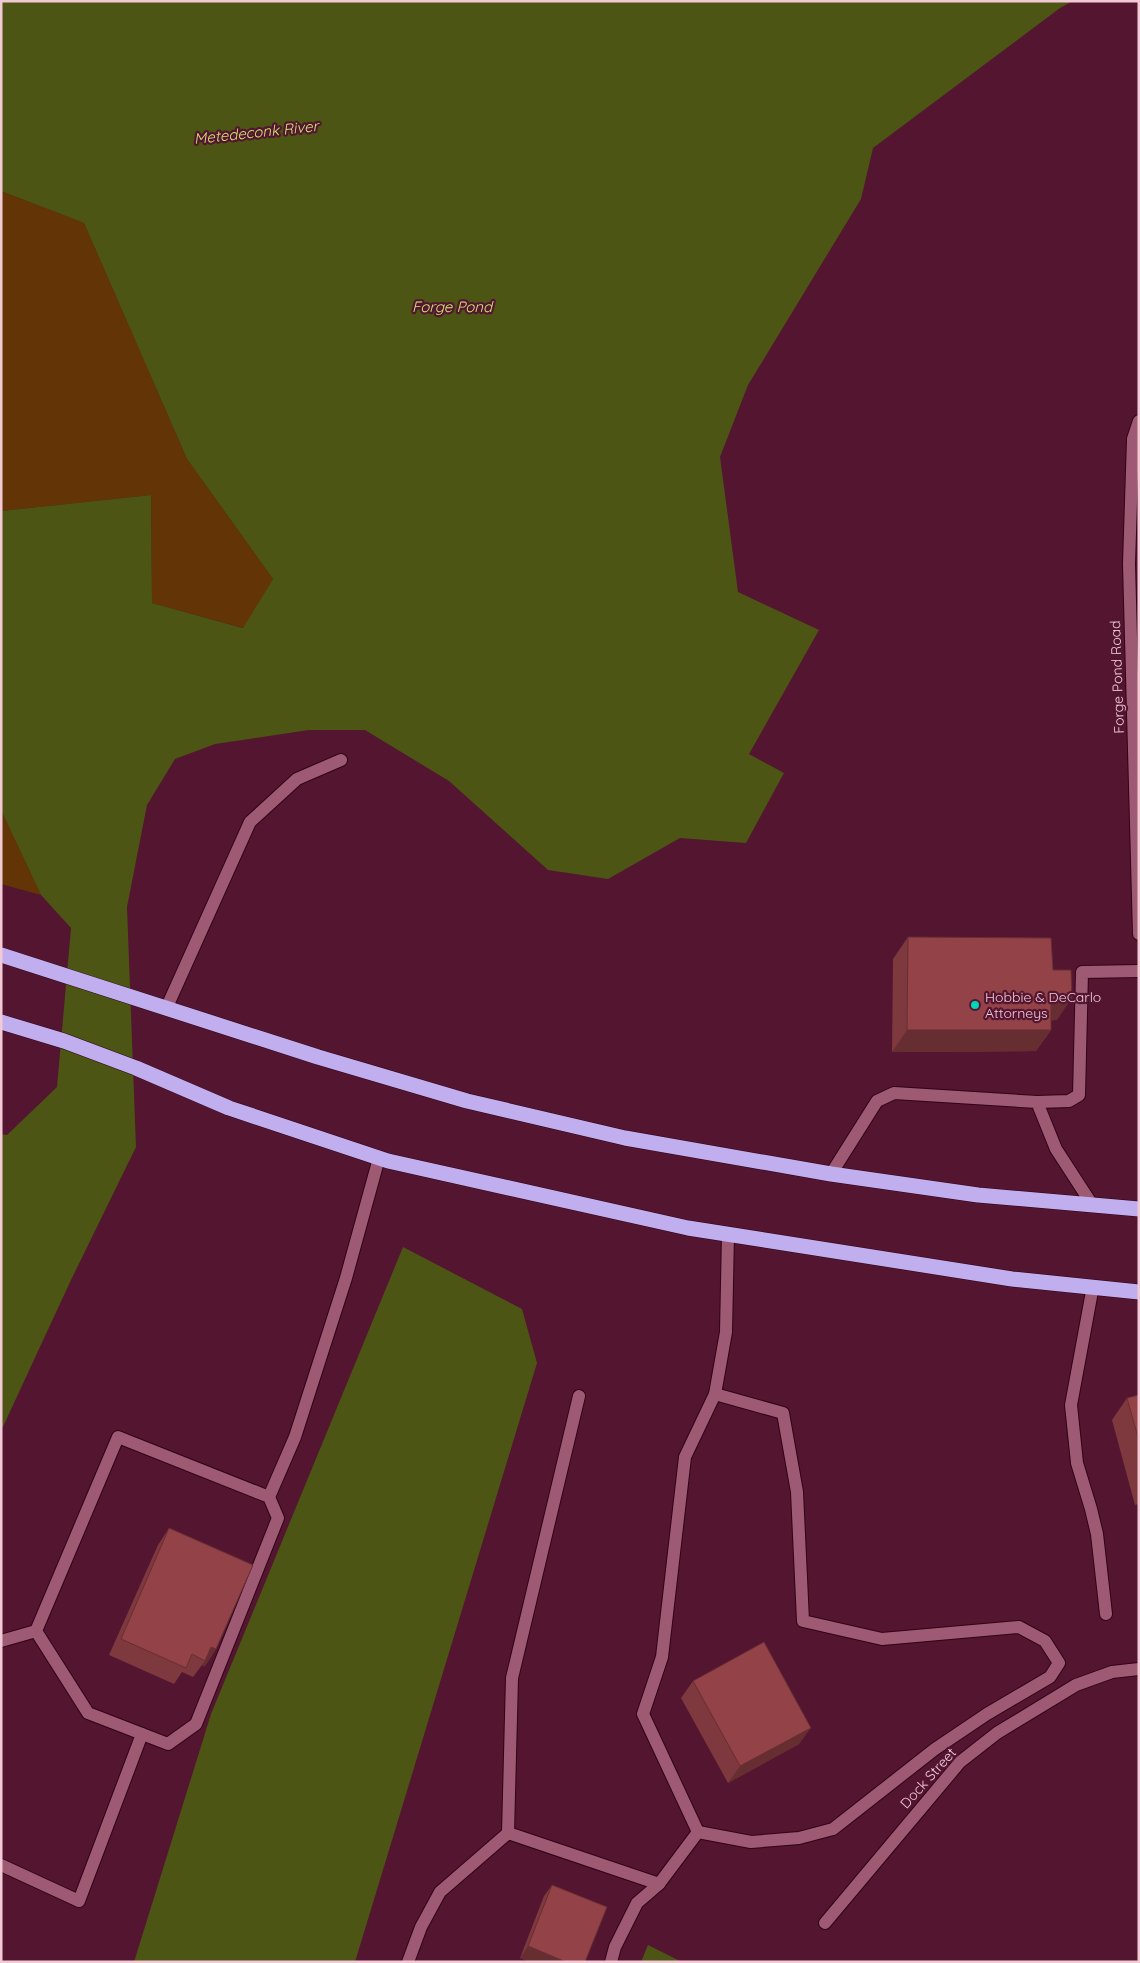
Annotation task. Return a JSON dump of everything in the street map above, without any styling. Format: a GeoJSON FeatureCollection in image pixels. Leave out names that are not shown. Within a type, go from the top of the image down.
{"type":"FeatureCollection","features":[{"type":"Feature","properties":{"kind":"highway"},"geometry":{"type":"LineString","coordinates":[[1,955],[318,1057],[467,1101],[625,1138],[831,1174],[978,1195],[1139,1210]]}},
{"type":"Feature","properties":{"kind":"highway"},"geometry":{"type":"LineString","coordinates":[[1,1022],[64,1041],[136,1068],[229,1108],[379,1158],[688,1228],[1012,1279],[1139,1292]]}},
{"type":"Feature","properties":{"kind":"street","name":"Forge Pond Road"},"geometry":{"type":"LineString","coordinates":[[1139,421],[1133,439],[1129,564],[1139,934]]}},
{"type":"Feature","properties":{"kind":"street"},"geometry":{"type":"LineString","coordinates":[[166,1009],[250,822],[297,779],[341,760]]}},
{"type":"Feature","properties":{"kind":"street"},"geometry":{"type":"LineString","coordinates":[[831,1174],[877,1101],[894,1093],[1037,1102],[1069,1101],[1079,1095],[1082,972],[1139,971]]}},
{"type":"Feature","properties":{"kind":"street"},"geometry":{"type":"LineString","coordinates":[[1037,1102],[1056,1149],[1093,1206]]}},
{"type":"Feature","properties":{"kind":"street"},"geometry":{"type":"LineString","coordinates":[[269,1497],[295,1437],[346,1278],[379,1158]]}},
{"type":"Feature","properties":{"kind":"street"},"geometry":{"type":"LineString","coordinates":[[698,1832],[643,1714],[662,1658],[685,1457],[715,1394],[726,1332],[728,1234]]}},
{"type":"Feature","properties":{"kind":"street"},"geometry":{"type":"LineString","coordinates":[[1093,1286],[1071,1405],[1077,1463],[1097,1534],[1106,1614]]}},
{"type":"Feature","properties":{"kind":"street"},"geometry":{"type":"LineString","coordinates":[[698,1832],[751,1842],[799,1838],[833,1829],[935,1749],[987,1714],[1050,1677],[1059,1663],[1045,1641],[1018,1627],[882,1639],[802,1621],[797,1492],[783,1413],[715,1394]]}},
{"type":"Feature","properties":{"kind":"street"},"geometry":{"type":"LineString","coordinates":[[408,1962],[421,1927],[440,1892],[508,1833],[512,1678],[580,1396]]}},
{"type":"Feature","properties":{"kind":"street"},"geometry":{"type":"LineString","coordinates":[[118,1437],[269,1497],[278,1518],[196,1724],[168,1744],[88,1713],[36,1631],[118,1437]]}},
{"type":"Feature","properties":{"kind":"street"},"geometry":{"type":"LineString","coordinates":[[1,1641],[36,1631]]}},
{"type":"Feature","properties":{"kind":"street","name":"Dock Street"},"geometry":{"type":"LineString","coordinates":[[825,1923],[960,1762],[997,1733],[1076,1685],[1112,1672],[1139,1670]]}},
{"type":"Feature","properties":{"kind":"street"},"geometry":{"type":"LineString","coordinates":[[1,1865],[79,1901],[142,1734]]}},
{"type":"Feature","properties":{"kind":"street"},"geometry":{"type":"LineString","coordinates":[[610,1962],[615,1947],[637,1904],[659,1884],[698,1832]]}},
{"type":"Feature","properties":{"kind":"street"},"geometry":{"type":"LineString","coordinates":[[508,1833],[659,1884]]}},
{"type":"Feature","properties":{"kind":"shaded area"},"geometry":{"type":"Polygon","coordinates":[[[1,191],[84,223],[187,459],[273,579],[244,628],[152,603],[151,495],[1,511],[1,191]]]}},
{"type":"Feature","properties":{"kind":"shaded area"},"geometry":{"type":"Polygon","coordinates":[[[1,810],[41,895],[1,884],[1,810]]]}},
{"type":"Feature","properties":{"kind":"water","name":"Forge Pond"},"geometry":{"type":"Polygon","coordinates":[[[1,1],[1073,1],[1060,8],[873,148],[861,199],[748,385],[720,457],[738,592],[819,630],[749,754],[784,773],[746,843],[680,838],[608,879],[548,870],[449,781],[365,730],[309,730],[215,744],[175,759],[147,805],[127,907],[136,1147],[71,1280],[1,1431],[1,1134],[7,1135],[57,1087],[71,928],[41,895],[1,810],[1,511],[151,495],[152,603],[243,628],[273,579],[187,459],[84,223],[1,191],[1,1]]]}},
{"type":"Feature","properties":{"kind":"water"},"geometry":{"type":"Polygon","coordinates":[[[403,1247],[522,1309],[537,1363],[355,1962],[134,1962],[211,1714],[403,1247]]]}},
{"type":"Feature","properties":{"kind":"water"},"geometry":{"type":"Polygon","coordinates":[[[648,1945],[682,1962],[641,1962],[648,1945]]]}},
{"type":"Feature","properties":{"kind":"building","name":"Hobbie & DeCarlo Attorneys"},"geometry":{"type":"Polygon","coordinates":[[[908,937],[1051,938],[1053,970],[1071,970],[1072,998],[1051,1000],[1051,1030],[907,1030],[908,937]]]}},
{"type":"Feature","properties":{"kind":"building"},"geometry":{"type":"Polygon","coordinates":[[[1139,1395],[1139,1441],[1127,1398],[1139,1395]]]}},
{"type":"Feature","properties":{"kind":"building"},"geometry":{"type":"Polygon","coordinates":[[[169,1528],[253,1565],[216,1649],[211,1647],[205,1661],[192,1654],[186,1668],[121,1639],[169,1528]]]}},
{"type":"Feature","properties":{"kind":"building"},"geometry":{"type":"Polygon","coordinates":[[[764,1642],[811,1728],[740,1766],[693,1681],[764,1642]]]}},
{"type":"Feature","properties":{"kind":"building"},"geometry":{"type":"Polygon","coordinates":[[[552,1885],[607,1907],[585,1962],[566,1962],[528,1946],[552,1885]]]}},
{"type":"Feature","properties":{"kind":"place","name":"Hobbie & DeCarlo Attorneys"},"geometry":{"type":"Point","coordinates":[975,1005]}},
{"type":"Feature","properties":{"kind":"water label","name":"Metedeconk River"},"geometry":{"type":"Point","coordinates":[256,132]}}]}
